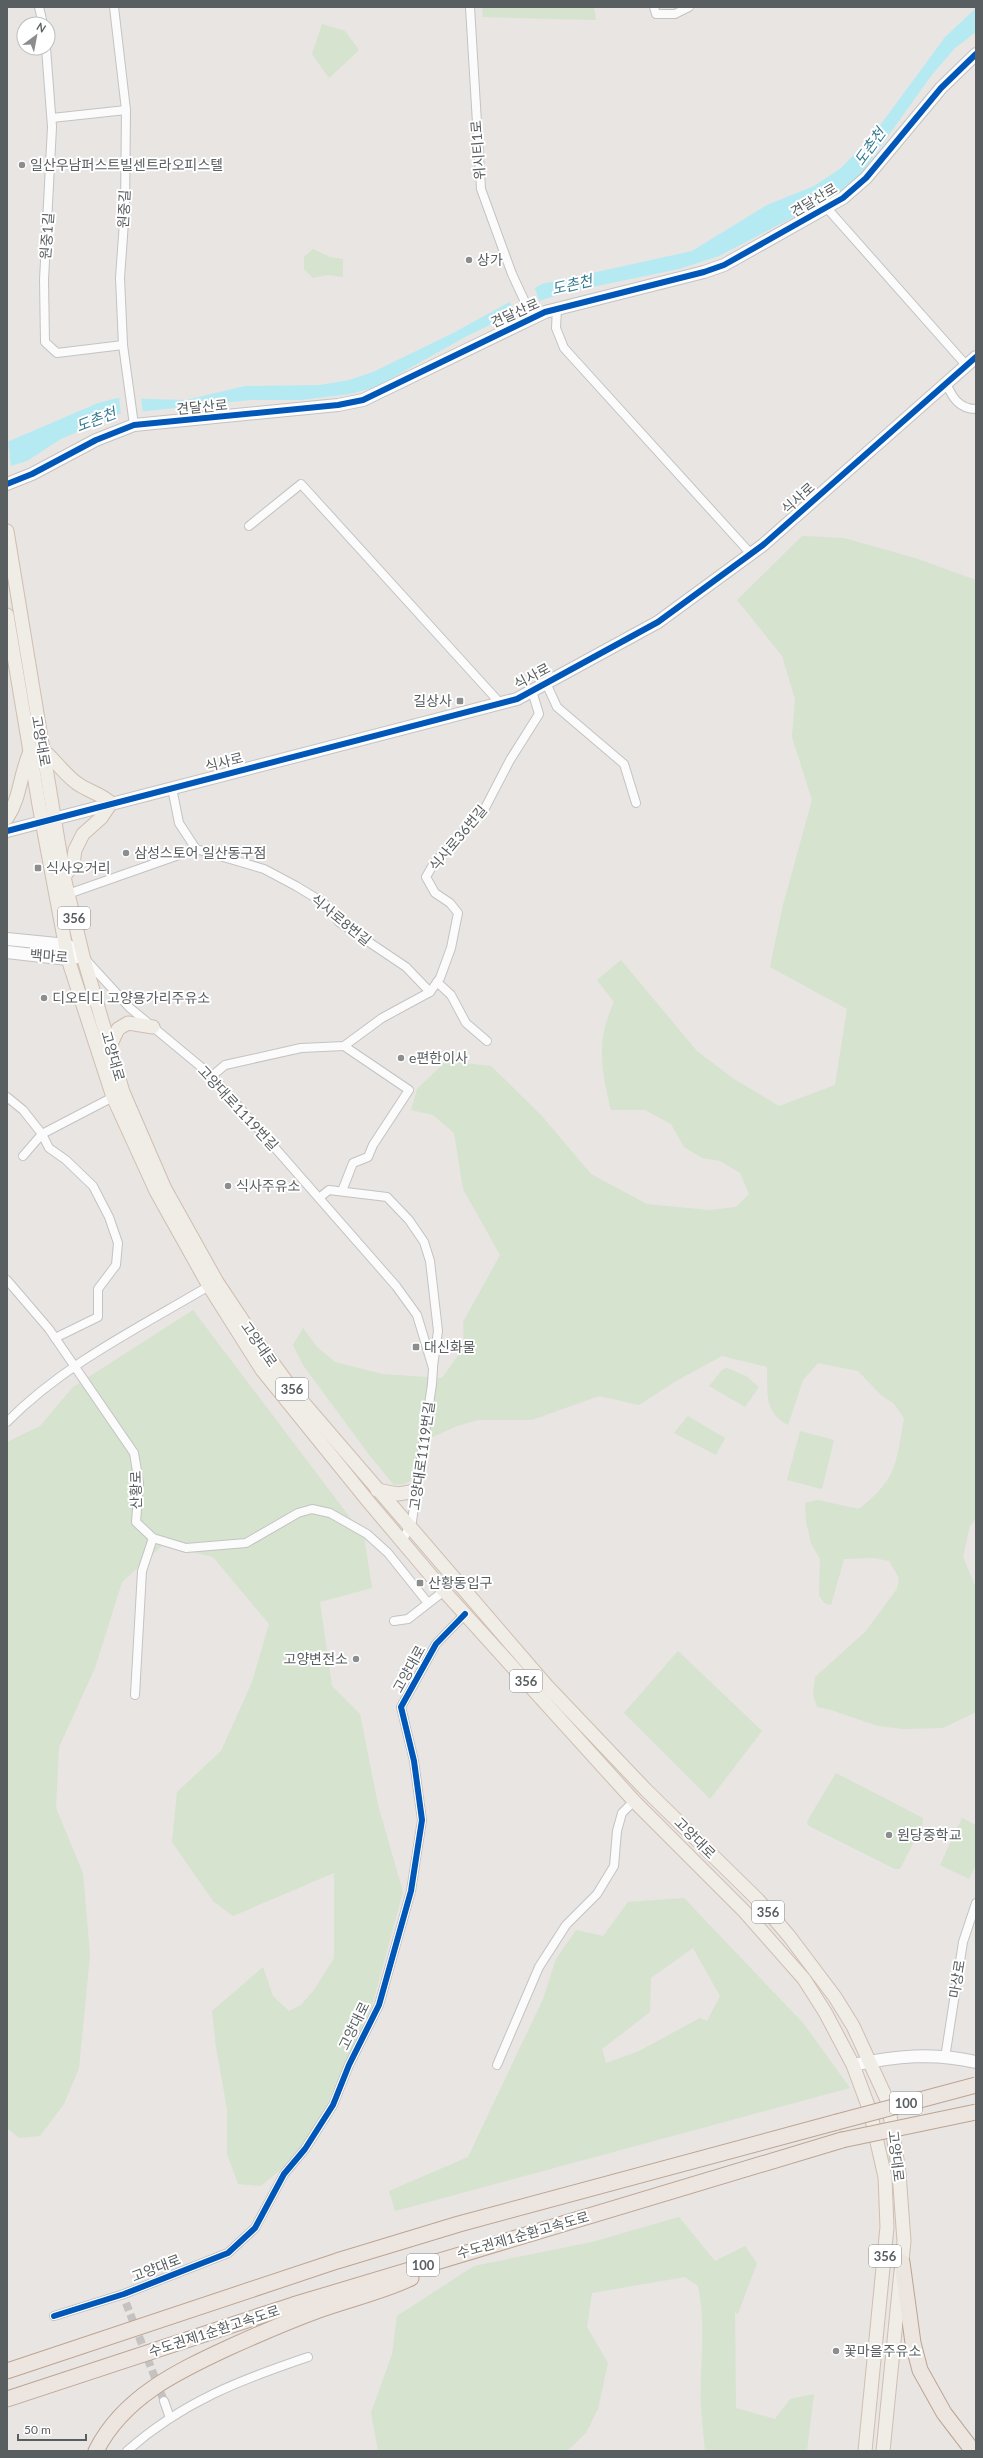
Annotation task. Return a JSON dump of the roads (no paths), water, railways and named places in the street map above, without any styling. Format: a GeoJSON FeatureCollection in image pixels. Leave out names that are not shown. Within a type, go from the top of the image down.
{"type":"FeatureCollection","features":[{"type":"Feature","properties":{"kind":"highway","name":"수도권제1순환고속도로"},"geometry":{"type":"LineString","coordinates":[[7,2371],[337,2261],[459,2224],[976,2085]]}},
{"type":"Feature","properties":{"kind":"highway","name":"수도권제1순환고속도로"},"geometry":{"type":"LineString","coordinates":[[7,2399],[292,2305],[474,2249],[842,2140],[976,2112]]}},
{"type":"Feature","properties":{"kind":"highway"},"geometry":{"type":"LineString","coordinates":[[96,2451],[107,2432],[125,2411],[163,2380],[187,2367],[260,2334],[319,2310],[404,2282],[474,2249]]}},
{"type":"Feature","properties":{"kind":"highway"},"geometry":{"type":"LineString","coordinates":[[902,2262],[913,2343],[920,2370],[944,2413],[973,2451]]}},
{"type":"Feature","properties":{"kind":"main road","name":"고양대로"},"geometry":{"type":"LineString","coordinates":[[7,531],[36,749],[68,959],[113,1097],[156,1191],[209,1286],[262,1370],[402,1542],[444,1591],[634,1801],[744,1911],[804,1980],[825,2012],[853,2065],[870,2111],[885,2178],[886,2220],[866,2451]]}},
{"type":"Feature","properties":{"kind":"main road","name":"고양대로"},"geometry":{"type":"LineString","coordinates":[[7,615],[36,749]]}},
{"type":"Feature","properties":{"kind":"main road"},"geometry":{"type":"LineString","coordinates":[[7,818],[20,791],[25,762],[36,749],[73,780],[100,794],[111,803],[101,818],[83,834],[76,850],[73,864],[64,877]]}},
{"type":"Feature","properties":{"kind":"main road","name":"고양대로"},"geometry":{"type":"LineString","coordinates":[[48,820],[64,877],[83,956],[123,1092],[165,1189],[217,1282],[253,1336],[295,1393],[547,1686],[646,1790],[758,1900],[835,1997],[853,2026],[888,2102],[894,2134],[904,2220],[902,2262],[883,2451]]}},
{"type":"Feature","properties":{"kind":"main road"},"geometry":{"type":"LineString","coordinates":[[110,1046],[118,1029],[128,1023],[153,1027]]}},
{"type":"Feature","properties":{"kind":"main road"},"geometry":{"type":"LineString","coordinates":[[377,1490],[398,1494],[416,1491]]}},
{"type":"Feature","properties":{"kind":"street","name":"원중길"},"geometry":{"type":"LineString","coordinates":[[114,7],[126,110],[125,208],[120,278],[123,345],[130,388],[133,421]]}},
{"type":"Feature","properties":{"kind":"street","name":"위시티1로"},"geometry":{"type":"LineString","coordinates":[[470,7],[481,189],[517,286],[530,314]]}},
{"type":"Feature","properties":{"kind":"street"},"geometry":{"type":"LineString","coordinates":[[654,7],[656,14],[676,14],[689,7]]}},
{"type":"Feature","properties":{"kind":"street","name":"견달산로"},"geometry":{"type":"LineString","coordinates":[[7,484],[32,474],[133,421],[350,403],[387,390],[530,314],[704,272],[724,265],[843,198],[866,178],[923,107],[976,54]]}},
{"type":"Feature","properties":{"kind":"street","name":"원중1길"},"geometry":{"type":"LineString","coordinates":[[47,56],[52,118],[44,280],[45,342],[57,353],[123,345]]}},
{"type":"Feature","properties":{"kind":"street"},"geometry":{"type":"LineString","coordinates":[[52,118],[126,110]]}},
{"type":"Feature","properties":{"kind":"street"},"geometry":{"type":"LineString","coordinates":[[826,207],[966,365]]}},
{"type":"Feature","properties":{"kind":"street"},"geometry":{"type":"LineString","coordinates":[[557,308],[556,328],[564,348],[751,554]]}},
{"type":"Feature","properties":{"kind":"street","name":"식사로"},"geometry":{"type":"LineString","coordinates":[[7,831],[516,699],[658,622],[751,554],[976,356]]}},
{"type":"Feature","properties":{"kind":"street"},"geometry":{"type":"LineString","coordinates":[[946,383],[955,400],[962,406],[968,409],[976,408]]}},
{"type":"Feature","properties":{"kind":"street"},"geometry":{"type":"LineString","coordinates":[[249,526],[301,484],[500,703]]}},
{"type":"Feature","properties":{"kind":"street"},"geometry":{"type":"LineString","coordinates":[[546,683],[557,707],[624,764],[636,803]]}},
{"type":"Feature","properties":{"kind":"street","name":"식사로36번길"},"geometry":{"type":"LineString","coordinates":[[344,1046],[382,1018],[430,992],[437,982],[451,948],[458,913],[450,903],[435,893],[426,877],[434,863],[484,810],[510,760],[539,714],[532,691]]}},
{"type":"Feature","properties":{"kind":"street"},"geometry":{"type":"LineString","coordinates":[[68,894],[196,849],[179,823],[172,788]]}},
{"type":"Feature","properties":{"kind":"street","name":"식사로8번길"},"geometry":{"type":"LineString","coordinates":[[196,849],[264,869],[324,903],[339,922],[406,967],[430,992]]}},
{"type":"Feature","properties":{"kind":"street","name":"백마로"},"geometry":{"type":"LineString","coordinates":[[7,939],[67,945],[83,956]]}},
{"type":"Feature","properties":{"kind":"street","name":"백마로"},"geometry":{"type":"LineString","coordinates":[[7,952],[68,959],[83,956]]}},
{"type":"Feature","properties":{"kind":"street","name":"고양대로1119번길"},"geometry":{"type":"LineString","coordinates":[[83,956],[130,1008],[212,1076],[396,1286],[417,1315],[433,1368]]}},
{"type":"Feature","properties":{"kind":"street"},"geometry":{"type":"LineString","coordinates":[[437,982],[451,995],[466,1023],[487,1041]]}},
{"type":"Feature","properties":{"kind":"street"},"geometry":{"type":"LineString","coordinates":[[212,1076],[225,1065],[301,1048],[344,1046],[409,1090],[373,1145],[368,1158],[353,1163],[342,1191]]}},
{"type":"Feature","properties":{"kind":"street"},"geometry":{"type":"LineString","coordinates":[[7,1097],[23,1110],[42,1134],[49,1148],[66,1160],[93,1186],[109,1217],[118,1243],[116,1265],[98,1289],[98,1317],[55,1338]]}},
{"type":"Feature","properties":{"kind":"street"},"geometry":{"type":"LineString","coordinates":[[23,1156],[42,1134],[113,1097]]}},
{"type":"Feature","properties":{"kind":"street","name":"고양대로1119번길"},"geometry":{"type":"LineString","coordinates":[[319,1198],[329,1190],[387,1197],[409,1220],[424,1242],[430,1261],[438,1331],[414,1511],[410,1526],[402,1542]]}},
{"type":"Feature","properties":{"kind":"street"},"geometry":{"type":"LineString","coordinates":[[7,1280],[55,1338],[73,1366]]}},
{"type":"Feature","properties":{"kind":"street"},"geometry":{"type":"LineString","coordinates":[[7,1422],[26,1403],[73,1366],[209,1286]]}},
{"type":"Feature","properties":{"kind":"street","name":"산황로"},"geometry":{"type":"LineString","coordinates":[[73,1366],[134,1453],[139,1483],[136,1522],[153,1538]]}},
{"type":"Feature","properties":{"kind":"street"},"geometry":{"type":"LineString","coordinates":[[135,1694],[142,1571],[153,1538],[186,1548],[246,1543],[298,1513],[312,1509],[330,1514],[367,1534],[388,1553],[428,1603]]}},
{"type":"Feature","properties":{"kind":"street"},"geometry":{"type":"LineString","coordinates":[[394,1621],[408,1619],[444,1591]]}},
{"type":"Feature","properties":{"kind":"street","name":"고양대로"},"geometry":{"type":"LineString","coordinates":[[54,2316],[124,2294],[228,2253],[255,2228],[284,2174],[305,2149],[333,2105],[349,2065],[379,2005],[411,1891],[422,1820],[414,1761],[402,1707],[436,1644],[465,1614]]}},
{"type":"Feature","properties":{"kind":"street"},"geometry":{"type":"LineString","coordinates":[[497,2065],[539,1967],[566,1926],[597,1894],[614,1866],[617,1831],[622,1812],[634,1801]]}},
{"type":"Feature","properties":{"kind":"street","name":"마상로"},"geometry":{"type":"LineString","coordinates":[[945,2058],[963,1942],[976,1903]]}},
{"type":"Feature","properties":{"kind":"street"},"geometry":{"type":"LineString","coordinates":[[853,2065],[869,2061],[914,2055],[976,2062]]}},
{"type":"Feature","properties":{"kind":"street"},"geometry":{"type":"LineString","coordinates":[[124,2294],[126,2303]]}},
{"type":"Feature","properties":{"kind":"street"},"geometry":{"type":"LineString","coordinates":[[127,2451],[191,2404],[249,2377],[308,2357]]}},
{"type":"Feature","properties":{"kind":"street"},"geometry":{"type":"LineString","coordinates":[[164,2401],[170,2418]]}},
{"type":"Feature","properties":{"kind":"water","name":"도촌천"},"geometry":{"type":"Polygon","coordinates":[[[976,8],[976,32],[955,48],[931,76],[861,174],[840,193],[719,256],[679,269],[568,292],[542,300],[467,336],[376,387],[350,394],[301,400],[251,400],[119,414],[61,439],[27,461],[7,467],[7,442],[98,403],[117,398],[186,400],[245,386],[320,385],[349,380],[373,372],[455,332],[542,284],[692,251],[767,205],[814,186],[841,168],[873,135],[945,37],[976,8]]]}},
{"type":"Feature","properties":{"kind":"tunnel"},"geometry":{"type":"LineString","coordinates":[[126,2303],[164,2401]]}},
{"type":"Feature","properties":{"kind":"place","name":"일산우남퍼스트빌센트라오피스텔"},"geometry":{"type":"Point","coordinates":[22,165]}},
{"type":"Feature","properties":{"kind":"place","name":"상가"},"geometry":{"type":"Point","coordinates":[469,260]}},
{"type":"Feature","properties":{"kind":"place","name":"길상사"},"geometry":{"type":"Point","coordinates":[460,701]}},
{"type":"Feature","properties":{"kind":"place","name":"삼성스토어 일산동구점"},"geometry":{"type":"Point","coordinates":[126,853]}},
{"type":"Feature","properties":{"kind":"place","name":"식사오거리"},"geometry":{"type":"Point","coordinates":[38,868]}},
{"type":"Feature","properties":{"kind":"place","name":"디오티디 고양용가리주유소"},"geometry":{"type":"Point","coordinates":[44,998]}},
{"type":"Feature","properties":{"kind":"place","name":"e편한이사"},"geometry":{"type":"Point","coordinates":[401,1058]}},
{"type":"Feature","properties":{"kind":"place","name":"식사주유소"},"geometry":{"type":"Point","coordinates":[228,1186]}},
{"type":"Feature","properties":{"kind":"place","name":"대신화물"},"geometry":{"type":"Point","coordinates":[416,1347]}},
{"type":"Feature","properties":{"kind":"place","name":"산황동입구"},"geometry":{"type":"Point","coordinates":[420,1583]}},
{"type":"Feature","properties":{"kind":"place","name":"고양변전소"},"geometry":{"type":"Point","coordinates":[356,1659]}},
{"type":"Feature","properties":{"kind":"place","name":"원당중학교"},"geometry":{"type":"Point","coordinates":[889,1835]}},
{"type":"Feature","properties":{"kind":"place","name":"꽃마을주유소"},"geometry":{"type":"Point","coordinates":[836,2351]}}]}
